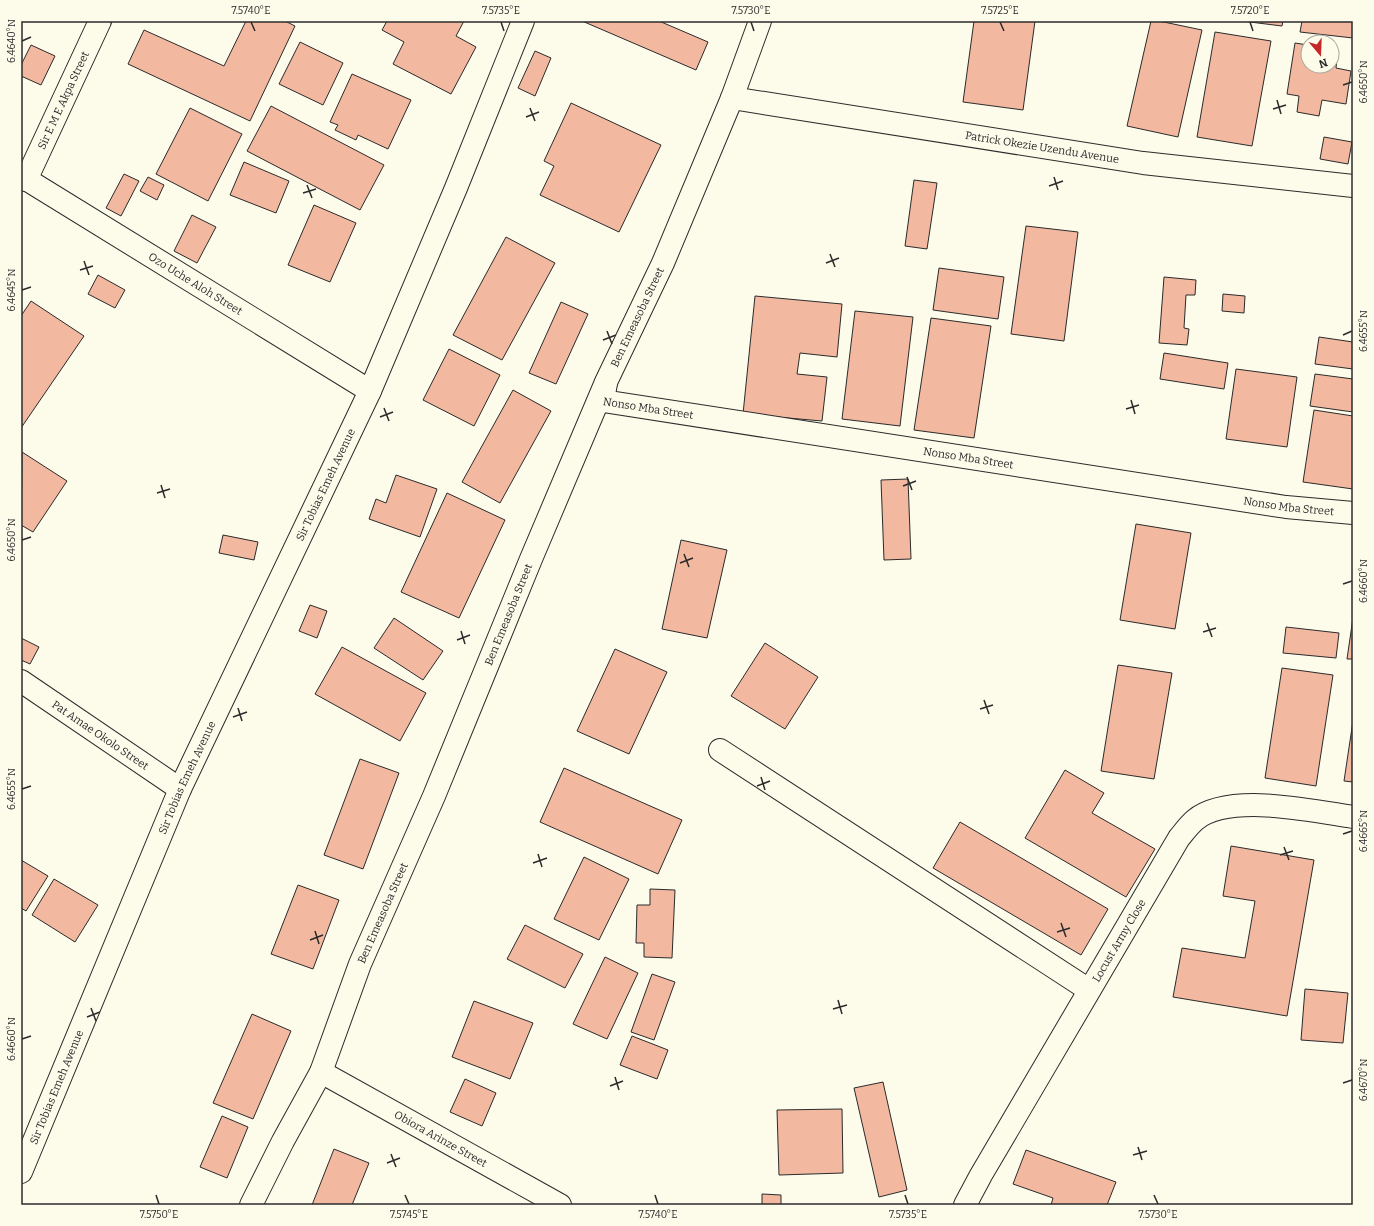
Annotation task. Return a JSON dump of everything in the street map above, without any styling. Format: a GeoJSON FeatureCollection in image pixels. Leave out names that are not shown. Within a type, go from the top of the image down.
{"type":"FeatureCollection","features":[{"type":"Feature","properties":{"kind":"street","name":"Sir E M E Akpa Street"},"geometry":{"type":"LineString","coordinates":[[23,178],[100,21]]}},
{"type":"Feature","properties":{"kind":"street","name":"Sir Tobias Emeh Avenue"},"geometry":{"type":"LineString","coordinates":[[21,1172],[180,789],[370,391],[456,188],[523,21]]}},
{"type":"Feature","properties":{"kind":"street","name":"Ben Emeasoba Street"},"geometry":{"type":"LineString","coordinates":[[251,1205],[282,1141],[321,1072],[360,964],[434,796],[531,559],[606,382],[663,263],[732,98],[760,21]]}},
{"type":"Feature","properties":{"kind":"street","name":"Patrick Okezie Uzendu Avenue"},"geometry":{"type":"LineString","coordinates":[[732,98],[1143,163],[1353,186]]}},
{"type":"Feature","properties":{"kind":"street","name":"Ozo Uche Aloh Street"},"geometry":{"type":"LineString","coordinates":[[23,178],[370,391]]}},
{"type":"Feature","properties":{"kind":"street","name":"Nonso Mba Street"},"geometry":{"type":"LineString","coordinates":[[606,382],[603,401],[1286,507],[1353,513]]}},
{"type":"Feature","properties":{"kind":"street","name":"Pat Amae Okolo Street"},"geometry":{"type":"LineString","coordinates":[[21,681],[180,789]]}},
{"type":"Feature","properties":{"kind":"street"},"geometry":{"type":"LineString","coordinates":[[720,750],[1089,990]]}},
{"type":"Feature","properties":{"kind":"street","name":"Locust Army Close"},"geometry":{"type":"LineString","coordinates":[[965,1205],[981,1175],[1179,838],[1195,819],[1213,810],[1244,804],[1272,805],[1353,817]]}},
{"type":"Feature","properties":{"kind":"street","name":"Obiora Arinze Street"},"geometry":{"type":"LineString","coordinates":[[321,1072],[560,1205]]}},
{"type":"Feature","properties":{"kind":"building"},"geometry":{"type":"Polygon","coordinates":[[[246,21],[285,21],[295,26],[250,121],[128,64],[144,30],[224,66],[246,21]]]}},
{"type":"Feature","properties":{"kind":"building"},"geometry":{"type":"Polygon","coordinates":[[[387,21],[464,21],[456,36],[476,47],[451,94],[393,64],[404,42],[382,30],[387,21]]]}},
{"type":"Feature","properties":{"kind":"building"},"geometry":{"type":"Polygon","coordinates":[[[582,21],[659,21],[708,42],[696,70],[582,21]]]}},
{"type":"Feature","properties":{"kind":"building"},"geometry":{"type":"Polygon","coordinates":[[[974,21],[1035,21],[1023,110],[963,102],[974,21]]]}},
{"type":"Feature","properties":{"kind":"building"},"geometry":{"type":"Polygon","coordinates":[[[1151,21],[1159,21],[1202,30],[1178,137],[1127,126],[1151,21]]]}},
{"type":"Feature","properties":{"kind":"building"},"geometry":{"type":"Polygon","coordinates":[[[1242,21],[1283,21],[1282,26],[1242,21]]]}},
{"type":"Feature","properties":{"kind":"building"},"geometry":{"type":"Polygon","coordinates":[[[1302,21],[1353,21],[1353,38],[1340,37],[1340,34],[1300,32],[1302,21]]]}},
{"type":"Feature","properties":{"kind":"building"},"geometry":{"type":"Polygon","coordinates":[[[1215,32],[1271,41],[1252,146],[1197,137],[1215,32]]]}},
{"type":"Feature","properties":{"kind":"building"},"geometry":{"type":"Polygon","coordinates":[[[300,42],[343,63],[323,105],[279,84],[300,42]]]}},
{"type":"Feature","properties":{"kind":"building"},"geometry":{"type":"Polygon","coordinates":[[[1295,43],[1300,44],[1300,74],[1340,74],[1340,69],[1351,71],[1346,104],[1322,100],[1319,116],[1297,112],[1299,96],[1287,94],[1295,43]]]}},
{"type":"Feature","properties":{"kind":"building"},"geometry":{"type":"Polygon","coordinates":[[[31,45],[55,56],[41,85],[21,76],[21,65],[31,45]]]}},
{"type":"Feature","properties":{"kind":"building"},"geometry":{"type":"Polygon","coordinates":[[[535,51],[551,58],[535,96],[518,88],[535,51]]]}},
{"type":"Feature","properties":{"kind":"building"},"geometry":{"type":"Polygon","coordinates":[[[352,74],[411,100],[388,149],[358,135],[356,140],[335,130],[338,125],[330,122],[352,74]]]}},
{"type":"Feature","properties":{"kind":"building"},"geometry":{"type":"Polygon","coordinates":[[[571,103],[661,145],[619,232],[540,195],[554,166],[544,161],[571,103]]]}},
{"type":"Feature","properties":{"kind":"building"},"geometry":{"type":"Polygon","coordinates":[[[271,106],[384,165],[360,210],[247,151],[271,106]]]}},
{"type":"Feature","properties":{"kind":"building"},"geometry":{"type":"Polygon","coordinates":[[[190,108],[242,134],[208,201],[156,174],[190,108]]]}},
{"type":"Feature","properties":{"kind":"building"},"geometry":{"type":"Polygon","coordinates":[[[1324,137],[1352,142],[1348,164],[1320,159],[1324,137]]]}},
{"type":"Feature","properties":{"kind":"building"},"geometry":{"type":"Polygon","coordinates":[[[244,162],[289,181],[276,213],[230,195],[244,162]]]}},
{"type":"Feature","properties":{"kind":"building"},"geometry":{"type":"Polygon","coordinates":[[[124,174],[139,181],[121,216],[106,208],[124,174]]]}},
{"type":"Feature","properties":{"kind":"building"},"geometry":{"type":"Polygon","coordinates":[[[148,177],[164,185],[157,200],[140,191],[148,177]]]}},
{"type":"Feature","properties":{"kind":"building"},"geometry":{"type":"Polygon","coordinates":[[[914,180],[937,183],[927,249],[905,246],[914,180]]]}},
{"type":"Feature","properties":{"kind":"building"},"geometry":{"type":"Polygon","coordinates":[[[314,205],[356,223],[330,282],[288,265],[314,205]]]}},
{"type":"Feature","properties":{"kind":"building"},"geometry":{"type":"Polygon","coordinates":[[[192,215],[216,227],[197,263],[174,251],[192,215]]]}},
{"type":"Feature","properties":{"kind":"building"},"geometry":{"type":"Polygon","coordinates":[[[1026,226],[1078,232],[1064,341],[1011,334],[1026,226]]]}},
{"type":"Feature","properties":{"kind":"building"},"geometry":{"type":"Polygon","coordinates":[[[506,237],[555,263],[502,360],[453,335],[506,237]]]}},
{"type":"Feature","properties":{"kind":"building"},"geometry":{"type":"Polygon","coordinates":[[[939,268],[1004,277],[998,319],[933,310],[939,268]]]}},
{"type":"Feature","properties":{"kind":"building"},"geometry":{"type":"Polygon","coordinates":[[[98,275],[125,290],[115,308],[88,294],[98,275]]]}},
{"type":"Feature","properties":{"kind":"building"},"geometry":{"type":"Polygon","coordinates":[[[1164,277],[1196,280],[1195,295],[1186,295],[1184,328],[1189,329],[1187,345],[1159,343],[1164,277]]]}},
{"type":"Feature","properties":{"kind":"building"},"geometry":{"type":"Polygon","coordinates":[[[1223,294],[1245,296],[1244,313],[1222,311],[1223,294]]]}},
{"type":"Feature","properties":{"kind":"building"},"geometry":{"type":"Polygon","coordinates":[[[755,296],[842,304],[837,357],[800,353],[797,374],[827,377],[822,421],[743,414],[755,296]]]}},
{"type":"Feature","properties":{"kind":"building"},"geometry":{"type":"Polygon","coordinates":[[[31,301],[84,336],[21,428],[21,316],[31,301]]]}},
{"type":"Feature","properties":{"kind":"building"},"geometry":{"type":"Polygon","coordinates":[[[561,302],[588,314],[556,384],[529,373],[561,302]]]}},
{"type":"Feature","properties":{"kind":"building"},"geometry":{"type":"Polygon","coordinates":[[[855,311],[913,317],[900,426],[842,419],[855,311]]]}},
{"type":"Feature","properties":{"kind":"building"},"geometry":{"type":"Polygon","coordinates":[[[931,318],[991,326],[974,438],[914,430],[931,318]]]}},
{"type":"Feature","properties":{"kind":"building"},"geometry":{"type":"Polygon","coordinates":[[[1319,337],[1353,342],[1353,369],[1315,364],[1319,337]]]}},
{"type":"Feature","properties":{"kind":"building"},"geometry":{"type":"Polygon","coordinates":[[[449,349],[500,375],[474,426],[423,400],[449,349]]]}},
{"type":"Feature","properties":{"kind":"building"},"geometry":{"type":"Polygon","coordinates":[[[1164,353],[1228,363],[1224,389],[1160,379],[1164,353]]]}},
{"type":"Feature","properties":{"kind":"building"},"geometry":{"type":"Polygon","coordinates":[[[1236,369],[1297,377],[1287,447],[1226,439],[1236,369]]]}},
{"type":"Feature","properties":{"kind":"building"},"geometry":{"type":"Polygon","coordinates":[[[1315,374],[1353,379],[1353,412],[1310,406],[1315,374]]]}},
{"type":"Feature","properties":{"kind":"building"},"geometry":{"type":"Polygon","coordinates":[[[513,390],[551,411],[500,503],[462,482],[513,390]]]}},
{"type":"Feature","properties":{"kind":"building"},"geometry":{"type":"Polygon","coordinates":[[[1314,410],[1353,416],[1353,489],[1303,482],[1314,410]]]}},
{"type":"Feature","properties":{"kind":"building"},"geometry":{"type":"Polygon","coordinates":[[[22,452],[67,481],[33,532],[21,525],[22,452]]]}},
{"type":"Feature","properties":{"kind":"building"},"geometry":{"type":"Polygon","coordinates":[[[396,475],[437,489],[420,537],[369,519],[376,499],[386,503],[396,475]]]}},
{"type":"Feature","properties":{"kind":"building"},"geometry":{"type":"Polygon","coordinates":[[[908,479],[911,559],[884,560],[881,480],[908,479]]]}},
{"type":"Feature","properties":{"kind":"building"},"geometry":{"type":"Polygon","coordinates":[[[447,493],[505,520],[459,618],[401,592],[447,493]]]}},
{"type":"Feature","properties":{"kind":"building"},"geometry":{"type":"Polygon","coordinates":[[[1136,524],[1191,533],[1175,629],[1120,620],[1136,524]]]}},
{"type":"Feature","properties":{"kind":"building"},"geometry":{"type":"Polygon","coordinates":[[[223,535],[258,542],[254,560],[219,553],[223,535]]]}},
{"type":"Feature","properties":{"kind":"building"},"geometry":{"type":"Polygon","coordinates":[[[681,540],[727,550],[707,638],[662,629],[681,540]]]}},
{"type":"Feature","properties":{"kind":"building"},"geometry":{"type":"Polygon","coordinates":[[[310,605],[327,611],[317,638],[299,631],[310,605]]]}},
{"type":"Feature","properties":{"kind":"building"},"geometry":{"type":"Polygon","coordinates":[[[394,618],[443,651],[423,680],[374,648],[394,618]]]}},
{"type":"Feature","properties":{"kind":"building"},"geometry":{"type":"Polygon","coordinates":[[[1353,618],[1353,659],[1347,659],[1353,618]]]}},
{"type":"Feature","properties":{"kind":"building"},"geometry":{"type":"Polygon","coordinates":[[[1286,627],[1339,633],[1336,658],[1283,653],[1286,627]]]}},
{"type":"Feature","properties":{"kind":"building"},"geometry":{"type":"Polygon","coordinates":[[[21,638],[39,647],[30,664],[21,660],[21,638]]]}},
{"type":"Feature","properties":{"kind":"building"},"geometry":{"type":"Polygon","coordinates":[[[765,643],[818,677],[785,729],[731,696],[765,643]]]}},
{"type":"Feature","properties":{"kind":"building"},"geometry":{"type":"Polygon","coordinates":[[[342,647],[426,693],[400,741],[315,694],[342,647]]]}},
{"type":"Feature","properties":{"kind":"building"},"geometry":{"type":"Polygon","coordinates":[[[615,649],[667,672],[629,754],[577,731],[615,649]]]}},
{"type":"Feature","properties":{"kind":"building"},"geometry":{"type":"Polygon","coordinates":[[[1118,665],[1172,673],[1154,779],[1101,771],[1118,665]]]}},
{"type":"Feature","properties":{"kind":"building"},"geometry":{"type":"Polygon","coordinates":[[[1282,668],[1333,675],[1316,786],[1265,778],[1282,668]]]}},
{"type":"Feature","properties":{"kind":"building"},"geometry":{"type":"Polygon","coordinates":[[[1353,721],[1353,782],[1344,781],[1353,721]]]}},
{"type":"Feature","properties":{"kind":"building"},"geometry":{"type":"Polygon","coordinates":[[[360,759],[399,773],[363,869],[324,855],[360,759]]]}},
{"type":"Feature","properties":{"kind":"building"},"geometry":{"type":"Polygon","coordinates":[[[564,768],[682,820],[658,874],[540,822],[564,768]]]}},
{"type":"Feature","properties":{"kind":"building"},"geometry":{"type":"Polygon","coordinates":[[[1065,770],[1104,793],[1092,813],[1155,849],[1126,897],[1025,838],[1065,770]]]}},
{"type":"Feature","properties":{"kind":"building"},"geometry":{"type":"Polygon","coordinates":[[[960,822],[1108,909],[1081,955],[933,868],[960,822]]]}},
{"type":"Feature","properties":{"kind":"building"},"geometry":{"type":"Polygon","coordinates":[[[1231,846],[1314,860],[1287,1016],[1173,997],[1182,948],[1245,958],[1255,901],[1223,896],[1231,846]]]}},
{"type":"Feature","properties":{"kind":"building"},"geometry":{"type":"Polygon","coordinates":[[[584,857],[629,879],[599,940],[554,919],[584,857]]]}},
{"type":"Feature","properties":{"kind":"building"},"geometry":{"type":"Polygon","coordinates":[[[21,860],[48,876],[26,911],[21,908],[21,860]]]}},
{"type":"Feature","properties":{"kind":"building"},"geometry":{"type":"Polygon","coordinates":[[[54,879],[98,905],[75,942],[32,915],[54,879]]]}},
{"type":"Feature","properties":{"kind":"building"},"geometry":{"type":"Polygon","coordinates":[[[298,885],[339,900],[313,969],[271,954],[298,885]]]}},
{"type":"Feature","properties":{"kind":"building"},"geometry":{"type":"Polygon","coordinates":[[[650,889],[675,890],[672,958],[644,957],[644,943],[636,943],[637,905],[650,905],[650,889]]]}},
{"type":"Feature","properties":{"kind":"building"},"geometry":{"type":"Polygon","coordinates":[[[525,925],[583,954],[565,988],[507,959],[525,925]]]}},
{"type":"Feature","properties":{"kind":"building"},"geometry":{"type":"Polygon","coordinates":[[[605,957],[638,973],[607,1039],[573,1024],[605,957]]]}},
{"type":"Feature","properties":{"kind":"building"},"geometry":{"type":"Polygon","coordinates":[[[652,974],[675,982],[654,1040],[631,1032],[652,974]]]}},
{"type":"Feature","properties":{"kind":"building"},"geometry":{"type":"Polygon","coordinates":[[[1305,989],[1348,993],[1343,1043],[1301,1040],[1305,989]]]}},
{"type":"Feature","properties":{"kind":"building"},"geometry":{"type":"Polygon","coordinates":[[[474,1001],[533,1023],[510,1079],[452,1057],[474,1001]]]}},
{"type":"Feature","properties":{"kind":"building"},"geometry":{"type":"Polygon","coordinates":[[[252,1014],[291,1031],[253,1119],[213,1103],[252,1014]]]}},
{"type":"Feature","properties":{"kind":"building"},"geometry":{"type":"Polygon","coordinates":[[[632,1036],[668,1050],[657,1079],[620,1065],[632,1036]]]}},
{"type":"Feature","properties":{"kind":"building"},"geometry":{"type":"Polygon","coordinates":[[[465,1079],[496,1093],[482,1126],[450,1112],[465,1079]]]}},
{"type":"Feature","properties":{"kind":"building"},"geometry":{"type":"Polygon","coordinates":[[[883,1082],[907,1190],[879,1197],[854,1088],[883,1082]]]}},
{"type":"Feature","properties":{"kind":"building"},"geometry":{"type":"Polygon","coordinates":[[[842,1109],[843,1173],[779,1175],[777,1110],[842,1109]]]}},
{"type":"Feature","properties":{"kind":"building"},"geometry":{"type":"Polygon","coordinates":[[[222,1116],[248,1127],[227,1178],[200,1167],[222,1116]]]}},
{"type":"Feature","properties":{"kind":"building"},"geometry":{"type":"Polygon","coordinates":[[[334,1149],[369,1163],[352,1205],[312,1205],[334,1149]]]}},
{"type":"Feature","properties":{"kind":"building"},"geometry":{"type":"Polygon","coordinates":[[[1026,1150],[1116,1182],[1107,1205],[1051,1205],[1053,1198],[1013,1184],[1026,1150]]]}},
{"type":"Feature","properties":{"kind":"building"},"geometry":{"type":"Polygon","coordinates":[[[762,1194],[781,1195],[781,1205],[762,1205],[762,1194]]]}}]}
